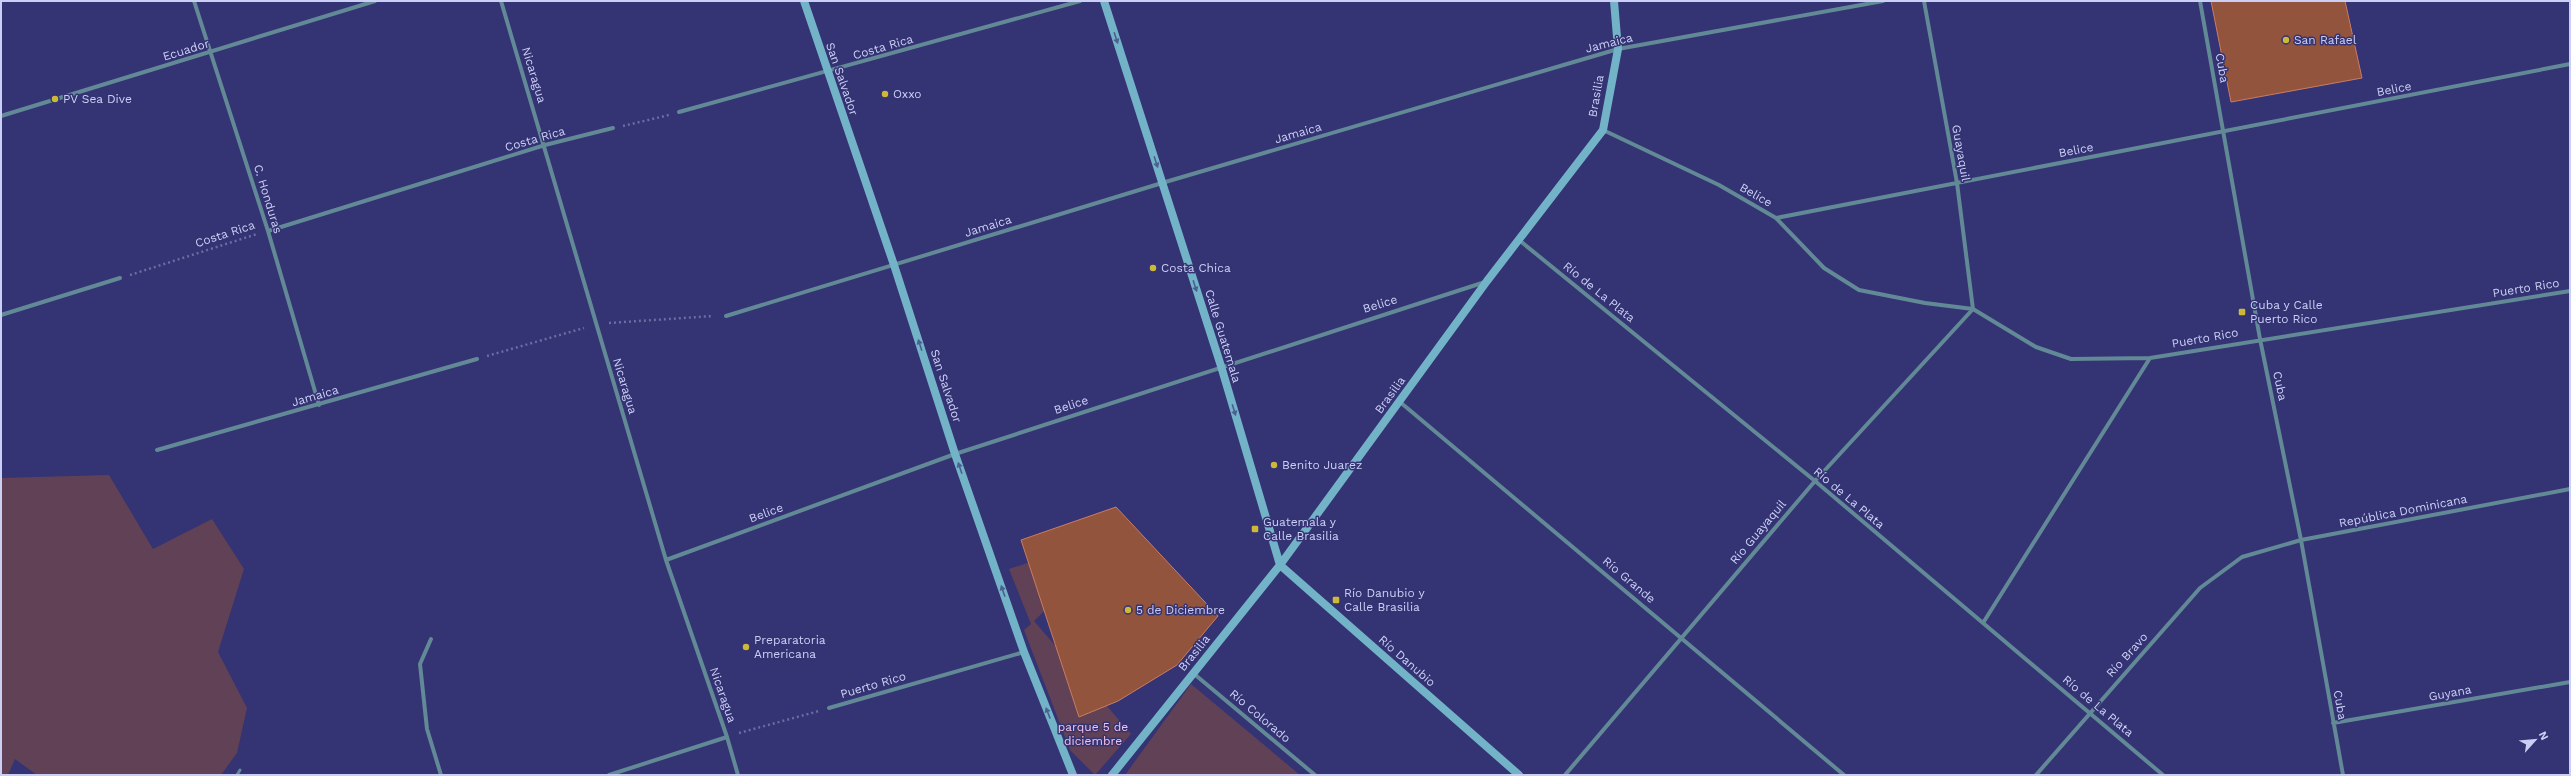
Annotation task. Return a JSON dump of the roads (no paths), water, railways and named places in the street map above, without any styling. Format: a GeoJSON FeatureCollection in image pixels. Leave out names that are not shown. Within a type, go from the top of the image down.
{"type":"FeatureCollection","features":[{"type":"Feature","properties":{"kind":"street","name":"C. Honduras"},"geometry":{"type":"LineString","coordinates":[[194,1],[268,231],[319,405]]}},
{"type":"Feature","properties":{"kind":"street","name":"Ecuador"},"geometry":{"type":"LineString","coordinates":[[1,116],[211,53],[375,1]]}},
{"type":"Feature","properties":{"kind":"street","name":"Nicaragua"},"geometry":{"type":"LineString","coordinates":[[501,1],[545,145],[666,560],[727,737],[738,775]]}},
{"type":"Feature","properties":{"kind":"street","name":"San Salvador"},"geometry":{"type":"LineString","coordinates":[[804,1],[827,73],[894,266],[955,454],[1024,652],[1073,775]]}},
{"type":"Feature","properties":{"kind":"street","name":"Costa Rica"},"geometry":{"type":"LineString","coordinates":[[679,112],[827,73],[1080,1]]}},
{"type":"Feature","properties":{"kind":"street","name":"Calle Guatemala"},"geometry":{"type":"LineString","coordinates":[[1104,1],[1221,366],[1280,565]]}},
{"type":"Feature","properties":{"kind":"street","name":"Brasilia"},"geometry":{"type":"LineString","coordinates":[[1112,775],[1280,565],[1487,281],[1603,130],[1618,50],[1614,1]]}},
{"type":"Feature","properties":{"kind":"street","name":"Jamaica"},"geometry":{"type":"LineString","coordinates":[[726,316],[1162,183],[1618,50],[1883,1]]}},
{"type":"Feature","properties":{"kind":"street","name":"Guayaquil"},"geometry":{"type":"LineString","coordinates":[[1924,1],[1957,183],[1973,309]]}},
{"type":"Feature","properties":{"kind":"street","name":"Cuba"},"geometry":{"type":"LineString","coordinates":[[2200,1],[2260,339],[2301,540],[2343,775]]}},
{"type":"Feature","properties":{"kind":"street","name":"Belice"},"geometry":{"type":"LineString","coordinates":[[1603,130],[1719,185],[1776,218],[2222,130],[2570,64]]}},
{"type":"Feature","properties":{"kind":"street","name":"Costa Rica"},"geometry":{"type":"LineString","coordinates":[[268,231],[545,145],[613,128]]}},
{"type":"Feature","properties":{"kind":"street"},"geometry":{"type":"LineString","coordinates":[[1776,218],[1824,268],[1859,290],[1925,303],[1973,309]]}},
{"type":"Feature","properties":{"kind":"street","name":"Río de La Plata"},"geometry":{"type":"LineString","coordinates":[[1519,240],[1815,481],[2090,711],[2164,775]]}},
{"type":"Feature","properties":{"kind":"street"},"geometry":{"type":"LineString","coordinates":[[1,315],[120,278]]}},
{"type":"Feature","properties":{"kind":"street","name":"Belice"},"geometry":{"type":"LineString","coordinates":[[666,560],[955,454],[1221,366],[1487,281]]}},
{"type":"Feature","properties":{"kind":"street","name":"Puerto Rico"},"geometry":{"type":"LineString","coordinates":[[1973,309],[2036,347],[2071,359],[2150,358],[2260,339],[2570,291]]}},
{"type":"Feature","properties":{"kind":"street","name":"Río Guayaquil"},"geometry":{"type":"LineString","coordinates":[[1565,775],[1815,481],[1973,309]]}},
{"type":"Feature","properties":{"kind":"street"},"geometry":{"type":"LineString","coordinates":[[1983,623],[2150,358]]}},
{"type":"Feature","properties":{"kind":"street","name":"Jamaica"},"geometry":{"type":"LineString","coordinates":[[157,450],[477,359]]}},
{"type":"Feature","properties":{"kind":"street","name":"Río Grande"},"geometry":{"type":"LineString","coordinates":[[1400,402],[1682,637],[1844,775]]}},
{"type":"Feature","properties":{"kind":"street","name":"República Dominicana"},"geometry":{"type":"LineString","coordinates":[[2242,557],[2301,540],[2570,490]]}},
{"type":"Feature","properties":{"kind":"street","name":"Río Bravo"},"geometry":{"type":"LineString","coordinates":[[2036,775],[2090,711],[2200,588],[2242,557]]}},
{"type":"Feature","properties":{"kind":"street","name":"Río Danubio"},"geometry":{"type":"LineString","coordinates":[[1280,565],[1518,775]]}},
{"type":"Feature","properties":{"kind":"street"},"geometry":{"type":"LineString","coordinates":[[431,639],[420,664],[427,729],[441,775]]}},
{"type":"Feature","properties":{"kind":"street","name":"Puerto Rico"},"geometry":{"type":"LineString","coordinates":[[829,708],[1024,652]]}},
{"type":"Feature","properties":{"kind":"street","name":"Río Colorado"},"geometry":{"type":"LineString","coordinates":[[1193,673],[1315,775]]}},
{"type":"Feature","properties":{"kind":"street","name":"Guyana"},"geometry":{"type":"LineString","coordinates":[[2333,723],[2570,682]]}},
{"type":"Feature","properties":{"kind":"street"},"geometry":{"type":"LineString","coordinates":[[609,775],[727,737]]}},
{"type":"Feature","properties":{"kind":"lane"},"geometry":{"type":"LineString","coordinates":[[237,775],[240,770]]}},
{"type":"Feature","properties":{"kind":"place","name":"San Rafael"},"geometry":{"type":"Point","coordinates":[2286,40]}},
{"type":"Feature","properties":{"kind":"place","name":"Oxxo"},"geometry":{"type":"Point","coordinates":[885,94]}},
{"type":"Feature","properties":{"kind":"place","name":"PV Sea Dive"},"geometry":{"type":"Point","coordinates":[55,99]}},
{"type":"Feature","properties":{"kind":"place","name":"Costa Chica"},"geometry":{"type":"Point","coordinates":[1153,268]}},
{"type":"Feature","properties":{"kind":"place","name":"Cuba y Calle Puerto Rico"},"geometry":{"type":"Point","coordinates":[2242,312]}},
{"type":"Feature","properties":{"kind":"place","name":"Benito Juarez"},"geometry":{"type":"Point","coordinates":[1274,465]}},
{"type":"Feature","properties":{"kind":"place","name":"Guatemala y Calle Brasilia"},"geometry":{"type":"Point","coordinates":[1255,529]}},
{"type":"Feature","properties":{"kind":"place","name":"Río Danubio y Calle Brasilia"},"geometry":{"type":"Point","coordinates":[1336,600]}},
{"type":"Feature","properties":{"kind":"place","name":"5 de Diciembre"},"geometry":{"type":"Point","coordinates":[1128,610]}},
{"type":"Feature","properties":{"kind":"place","name":"Preparatoria Americana"},"geometry":{"type":"Point","coordinates":[746,647]}},
{"type":"Feature","properties":{"kind":"park label","name":"parque 5 de diciembre"},"geometry":{"type":"Point","coordinates":[1093,734]}}]}
